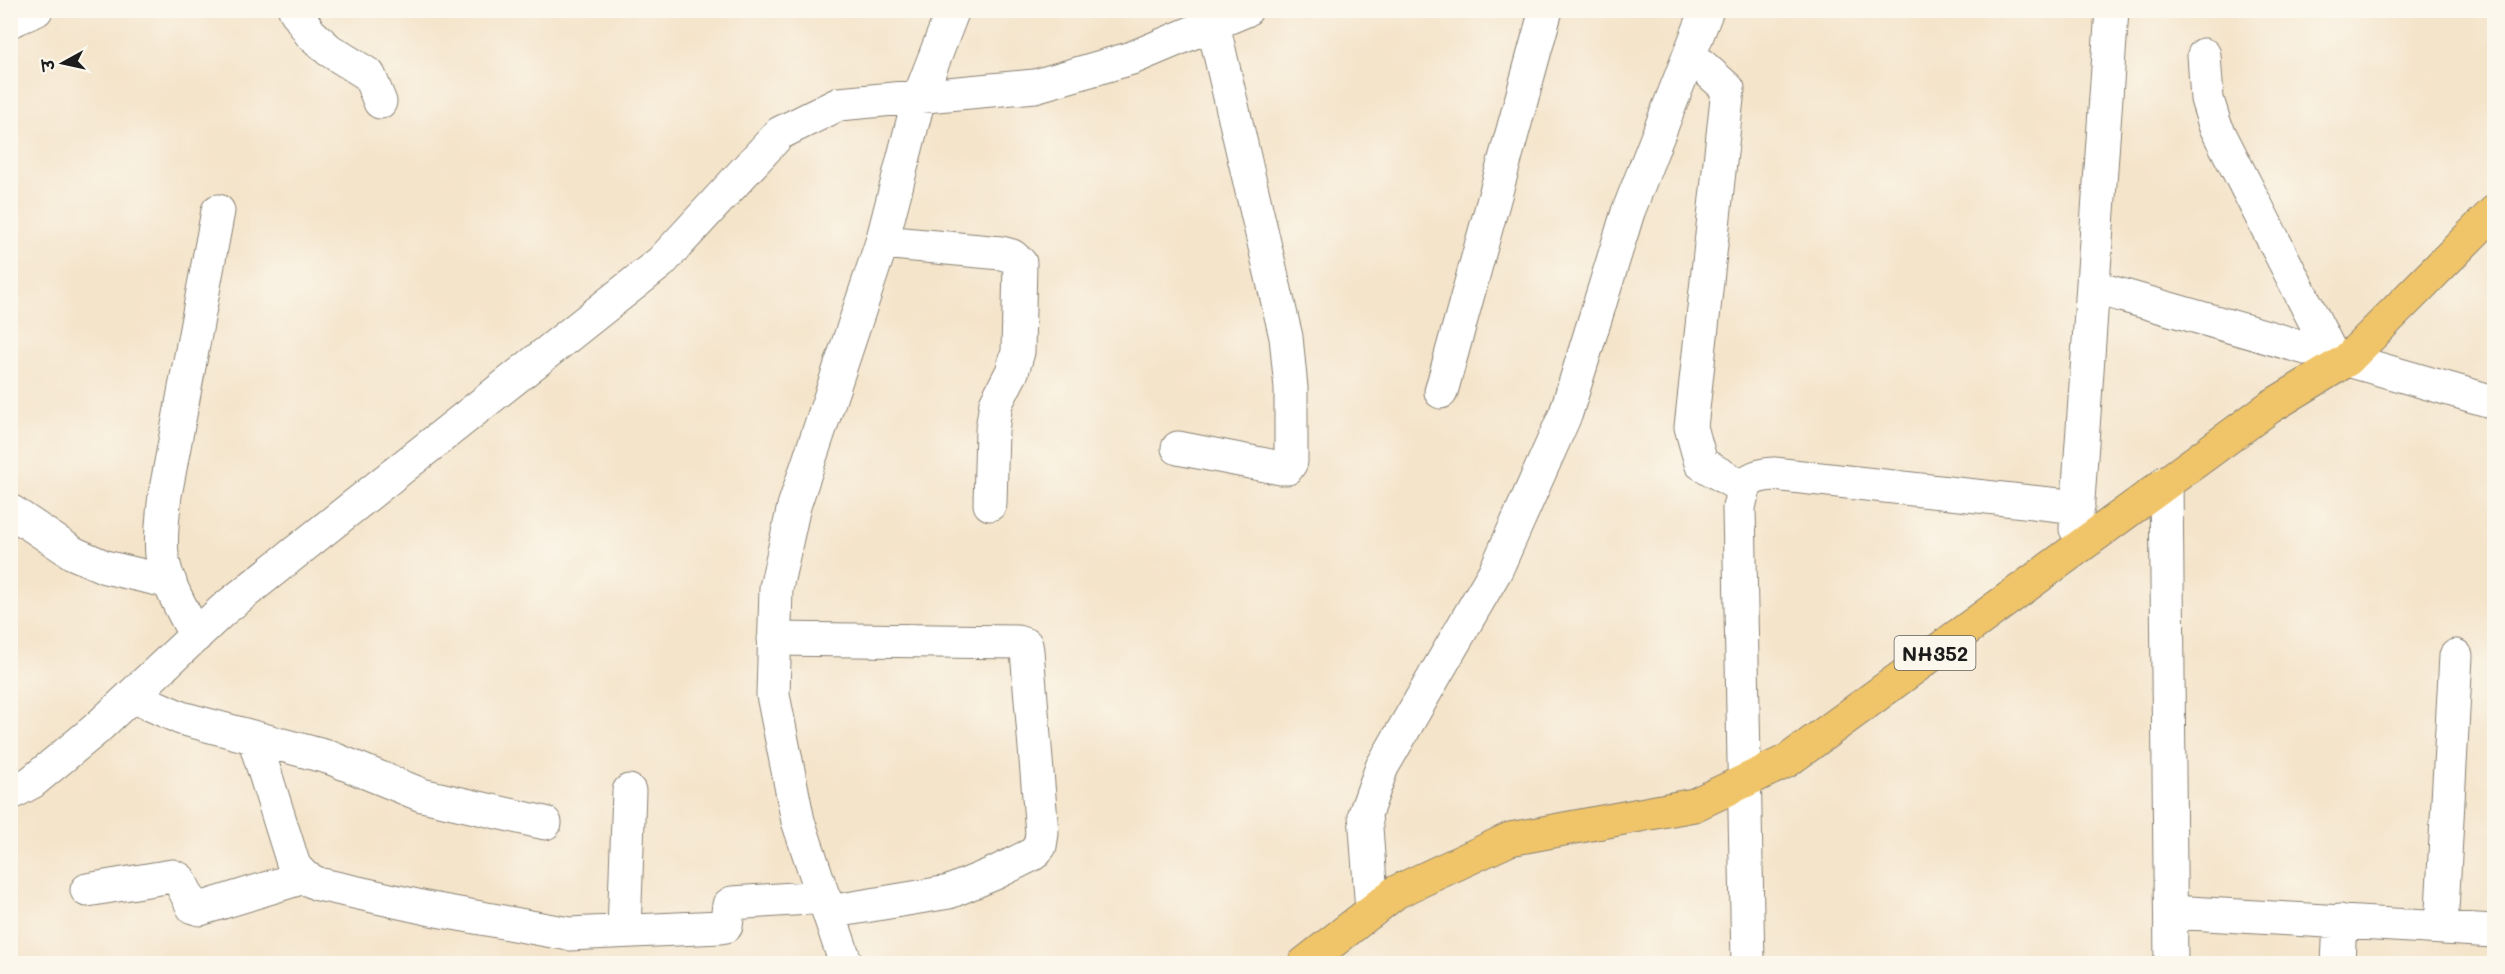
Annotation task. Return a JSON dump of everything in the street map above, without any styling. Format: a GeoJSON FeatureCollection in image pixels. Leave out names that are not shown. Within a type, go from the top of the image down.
{"type":"FeatureCollection","features":[{"type":"Feature","properties":{"kind":"highway","name":"NH352"},"geometry":{"type":"LineString","coordinates":[[1304,963],[1396,892],[1510,839],[1694,805],[1787,761],[2340,358],[2494,212]]}},
{"type":"Feature","properties":{"kind":"street"},"geometry":{"type":"LineString","coordinates":[[10,21],[36,10]]}},
{"type":"Feature","properties":{"kind":"street"},"geometry":{"type":"LineString","coordinates":[[295,10],[310,33],[329,50],[369,75],[380,102]]}},
{"type":"Feature","properties":{"kind":"street"},"geometry":{"type":"LineString","coordinates":[[846,963],[798,821],[773,695],[776,588],[794,506],[882,242],[919,98],[953,10]]}},
{"type":"Feature","properties":{"kind":"street"},"geometry":{"type":"LineString","coordinates":[[10,794],[32,782],[132,696],[232,603],[660,262],[780,133],[839,104],[1035,86],[1132,58],[1246,10]]}},
{"type":"Feature","properties":{"kind":"street"},"geometry":{"type":"LineString","coordinates":[[1441,393],[1546,10]]}},
{"type":"Feature","properties":{"kind":"street"},"geometry":{"type":"LineString","coordinates":[[1372,911],[1365,814],[1382,767],[1497,568],[1566,413],[1628,212],[1707,10]]}},
{"type":"Feature","properties":{"kind":"street"},"geometry":{"type":"LineString","coordinates":[[2075,552],[2112,10]]}},
{"type":"Feature","properties":{"kind":"street"},"geometry":{"type":"LineString","coordinates":[[1178,448],[1281,468],[1287,468],[1292,462],[1291,388],[1286,336],[1213,24]]}},
{"type":"Feature","properties":{"kind":"street"},"geometry":{"type":"LineString","coordinates":[[1690,54],[1728,89],[1690,427],[1701,463],[1743,488]]}},
{"type":"Feature","properties":{"kind":"street"},"geometry":{"type":"LineString","coordinates":[[2204,55],[2207,99],[2215,126],[2340,358]]}},
{"type":"Feature","properties":{"kind":"street"},"geometry":{"type":"LineString","coordinates":[[196,636],[170,582],[162,555],[165,495],[218,211]]}},
{"type":"Feature","properties":{"kind":"street"},"geometry":{"type":"LineString","coordinates":[[882,242],[1001,253],[1012,256],[1020,263],[1018,352],[1012,372],[996,403],[992,430],[990,504]]}},
{"type":"Feature","properties":{"kind":"street"},"geometry":{"type":"LineString","coordinates":[[2093,287],[2494,402]]}},
{"type":"Feature","properties":{"kind":"street"},"geometry":{"type":"LineString","coordinates":[[1748,963],[1739,508],[1743,488],[1756,475],[1774,474],[2078,507]]}},
{"type":"Feature","properties":{"kind":"street"},"geometry":{"type":"LineString","coordinates":[[2166,483],[2171,963]]}},
{"type":"Feature","properties":{"kind":"street"},"geometry":{"type":"LineString","coordinates":[[12,512],[73,554],[105,567],[170,582]]}},
{"type":"Feature","properties":{"kind":"street"},"geometry":{"type":"LineString","coordinates":[[254,738],[294,866],[304,877],[318,884],[569,934],[726,926],[729,921],[729,905],[732,903],[826,905],[949,892],[1033,854],[1040,846],[1042,833],[1026,645],[1017,642],[774,639]]}},
{"type":"Feature","properties":{"kind":"street"},"geometry":{"type":"LineString","coordinates":[[2441,928],[2456,656]]}},
{"type":"Feature","properties":{"kind":"street"},"geometry":{"type":"LineString","coordinates":[[132,696],[181,718],[331,758],[422,795],[545,823]]}},
{"type":"Feature","properties":{"kind":"street"},"geometry":{"type":"LineString","coordinates":[[624,932],[629,791]]}},
{"type":"Feature","properties":{"kind":"street"},"geometry":{"type":"LineString","coordinates":[[87,890],[172,876],[179,879],[192,907],[200,909],[304,877]]}},
{"type":"Feature","properties":{"kind":"street"},"geometry":{"type":"LineString","coordinates":[[2172,912],[2494,931]]}},
{"type":"Feature","properties":{"kind":"street"},"geometry":{"type":"LineString","coordinates":[[2338,963],[2340,921]]}}]}
